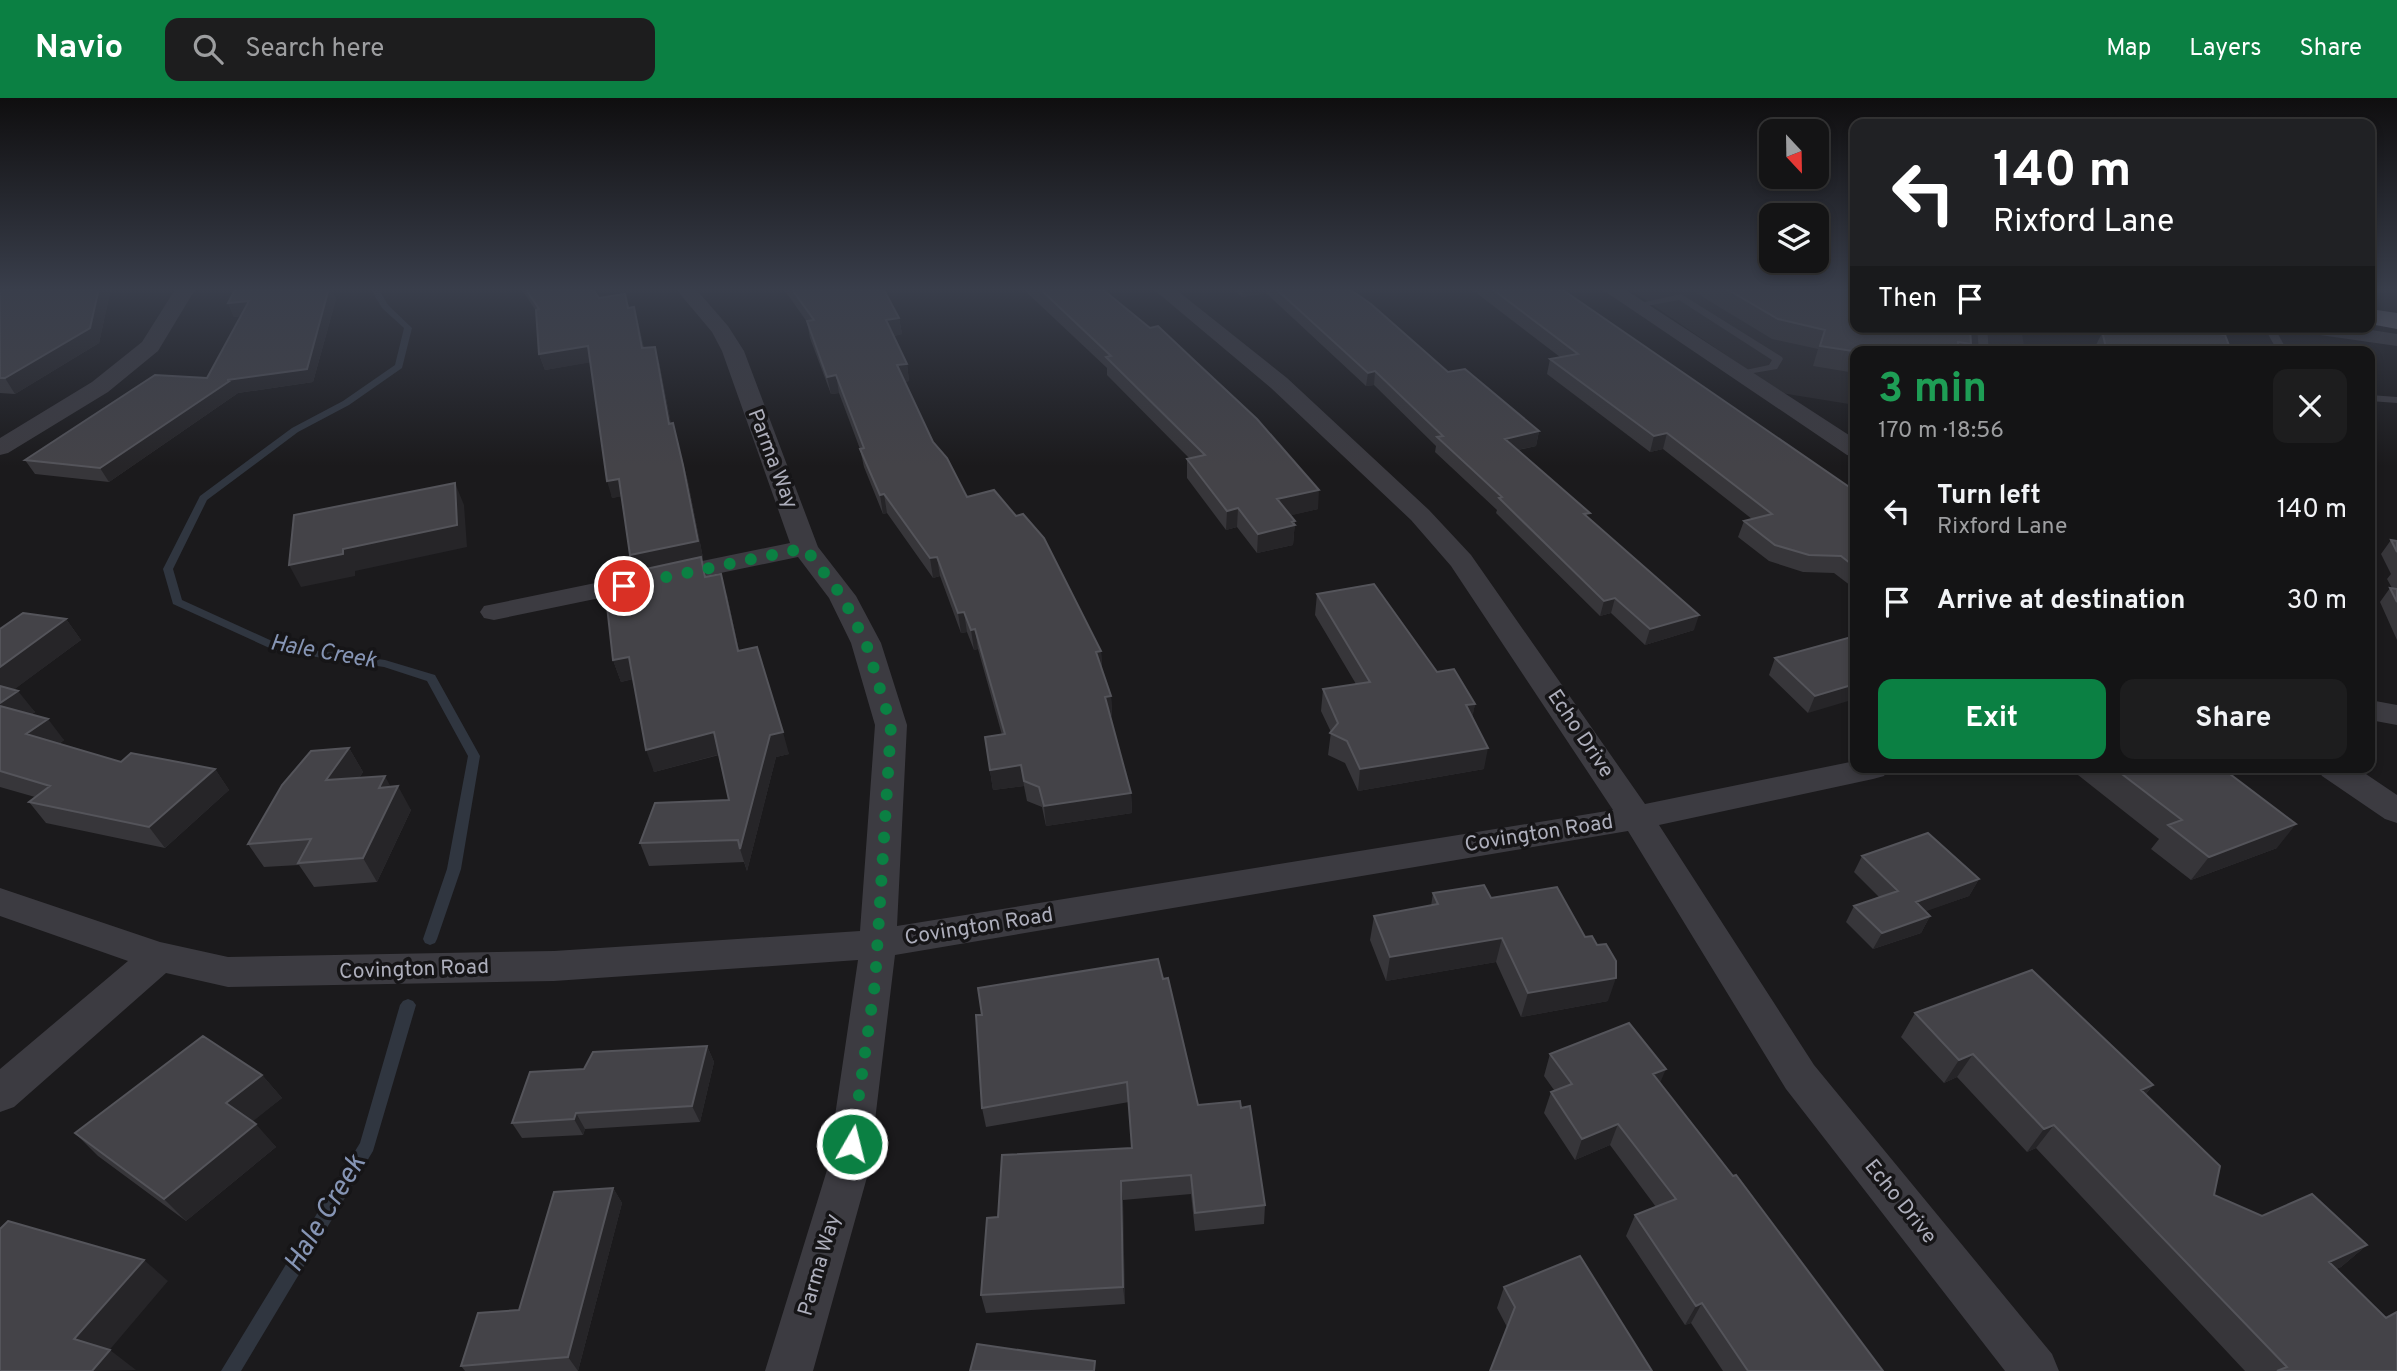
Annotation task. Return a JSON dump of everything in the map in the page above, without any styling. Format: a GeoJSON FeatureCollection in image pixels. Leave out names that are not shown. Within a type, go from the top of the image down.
{"type":"FeatureCollection","features":[{"type":"Feature","properties":{"kind":"street"},"geometry":{"type":"LineString","coordinates":[[4,442],[100,387],[148,347]]}},
{"type":"Feature","properties":{"kind":"street","name":"Parma Way"},"geometry":{"type":"LineString","coordinates":[[731,347],[805,548],[842,596],[866,643],[891,725],[875,983],[848,1170],[789,1371]]}},
{"type":"Feature","properties":{"kind":"street","name":"Echo Drive"},"geometry":{"type":"LineString","coordinates":[[1235,347],[1279,383],[1420,515],[1461,561],[1636,818],[1800,1077],[2035,1371]]}},
{"type":"Feature","properties":{"kind":"street"},"geometry":{"type":"LineString","coordinates":[[1700,347],[1850,447]]}},
{"type":"Feature","properties":{"kind":"street"},"geometry":{"type":"LineString","coordinates":[[494,612],[805,548]]}},
{"type":"Feature","properties":{"kind":"street"},"geometry":{"type":"LineString","coordinates":[[2375,711],[2397,715]]}},
{"type":"Feature","properties":{"kind":"street","name":"Covington Road"},"geometry":{"type":"LineString","coordinates":[[0,902],[159,957],[228,972],[554,966],[876,944],[1636,818],[1850,773]]}},
{"type":"Feature","properties":{"kind":"street"},"geometry":{"type":"LineString","coordinates":[[2340,773],[2397,811]]}},
{"type":"Feature","properties":{"kind":"street"},"geometry":{"type":"LineString","coordinates":[[0,1094],[159,957]]}},
{"type":"Feature","properties":{"kind":"lane"},"geometry":{"type":"LineString","coordinates":[[1740,374],[1773,367],[1778,359],[1760,347]]}},
{"type":"Feature","properties":{"kind":"lane"},"geometry":{"type":"LineString","coordinates":[[2375,398],[2397,400]]}},
{"type":"Feature","properties":{"kind":"shaded area"},"geometry":{"type":"Polygon","coordinates":[[[1715,347],[1850,347],[1850,404],[1781,393],[1715,347]]]}},
{"type":"Feature","properties":{"kind":"building"},"geometry":{"type":"Polygon","coordinates":[[[0,347],[57,347],[5,378],[0,378],[0,347]]]}},
{"type":"Feature","properties":{"kind":"building"},"geometry":{"type":"Polygon","coordinates":[[[224,347],[313,347],[307,369],[227,380],[231,380],[100,468],[25,460],[155,375],[207,378],[224,347]]]}},
{"type":"Feature","properties":{"kind":"building"},"geometry":{"type":"Polygon","coordinates":[[[539,347],[579,347],[539,354],[539,347]]]}},
{"type":"Feature","properties":{"kind":"building"},"geometry":{"type":"Polygon","coordinates":[[[588,347],[655,347],[669,424],[673,423],[698,541],[630,555],[619,479],[607,481],[588,347]]]}},
{"type":"Feature","properties":{"kind":"building"},"geometry":{"type":"Polygon","coordinates":[[[816,347],[899,347],[907,364],[897,365],[933,442],[947,458],[967,497],[994,490],[1016,516],[1023,514],[1044,538],[1101,651],[1096,652],[1111,696],[1105,697],[1131,793],[1044,806],[1039,787],[1024,781],[1021,765],[990,770],[985,737],[1005,734],[975,629],[971,630],[964,612],[958,613],[937,557],[930,558],[884,494],[880,495],[860,449],[864,448],[836,375],[827,377],[816,347]]]}},
{"type":"Feature","properties":{"kind":"building"},"geometry":{"type":"Polygon","coordinates":[[[1102,347],[1181,347],[1257,419],[1319,490],[1277,499],[1295,521],[1292,522],[1295,525],[1258,534],[1238,508],[1227,511],[1187,459],[1205,455],[1106,357],[1111,356],[1102,347]]]}},
{"type":"Feature","properties":{"kind":"building"},"geometry":{"type":"Polygon","coordinates":[[[1340,347],[1420,347],[1448,372],[1465,369],[1539,431],[1505,439],[1590,513],[1584,514],[1699,615],[1650,629],[1615,598],[1604,601],[1499,498],[1502,497],[1437,437],[1443,436],[1375,371],[1368,373],[1340,347]]]}},
{"type":"Feature","properties":{"kind":"building"},"geometry":{"type":"Polygon","coordinates":[[[1569,347],[1646,347],[1850,488],[1850,563],[1841,556],[1809,555],[1775,545],[1744,521],[1772,514],[1667,433],[1654,436],[1550,359],[1578,354],[1569,347]]]}},
{"type":"Feature","properties":{"kind":"building"},"geometry":{"type":"Polygon","coordinates":[[[1829,347],[1850,347],[1850,351],[1829,347]]]}},
{"type":"Feature","properties":{"kind":"building"},"geometry":{"type":"Polygon","coordinates":[[[455,483],[457,525],[343,549],[343,554],[289,565],[294,515],[455,483]]]}},
{"type":"Feature","properties":{"kind":"building"},"geometry":{"type":"Polygon","coordinates":[[[2391,540],[2397,541],[2397,552],[2391,540]]]}},
{"type":"Feature","properties":{"kind":"building"},"geometry":{"type":"Polygon","coordinates":[[[701,557],[705,577],[721,574],[738,651],[757,647],[783,732],[770,735],[740,849],[738,840],[640,843],[655,803],[729,800],[714,732],[646,750],[629,657],[613,660],[606,597],[635,591],[632,572],[701,557]]]}},
{"type":"Feature","properties":{"kind":"building"},"geometry":{"type":"Polygon","coordinates":[[[1374,584],[1437,672],[1454,669],[1475,704],[1466,705],[1488,748],[1360,769],[1347,741],[1330,733],[1338,723],[1323,689],[1370,682],[1317,594],[1374,584]]]}},
{"type":"Feature","properties":{"kind":"building"},"geometry":{"type":"Polygon","coordinates":[[[2390,588],[2397,589],[2397,602],[2390,588]]]}},
{"type":"Feature","properties":{"kind":"building"},"geometry":{"type":"Polygon","coordinates":[[[23,613],[66,619],[0,667],[0,629],[23,613]]]}},
{"type":"Feature","properties":{"kind":"building"},"geometry":{"type":"Polygon","coordinates":[[[1850,637],[1850,686],[1815,696],[1775,658],[1850,637]]]}},
{"type":"Feature","properties":{"kind":"building"},"geometry":{"type":"Polygon","coordinates":[[[0,686],[18,691],[0,703],[0,686]]]}},
{"type":"Feature","properties":{"kind":"building"},"geometry":{"type":"Polygon","coordinates":[[[0,706],[48,719],[26,734],[121,762],[131,753],[215,769],[149,827],[29,802],[50,786],[0,771],[0,706]]]}},
{"type":"Feature","properties":{"kind":"building"},"geometry":{"type":"Polygon","coordinates":[[[349,748],[326,780],[385,776],[379,788],[398,786],[363,858],[298,863],[311,839],[248,844],[282,785],[311,751],[349,748]]]}},
{"type":"Feature","properties":{"kind":"building"},"geometry":{"type":"Polygon","coordinates":[[[2121,773],[2229,773],[2296,824],[2209,857],[2168,825],[2182,820],[2121,773]]]}},
{"type":"Feature","properties":{"kind":"building"},"geometry":{"type":"Polygon","coordinates":[[[1928,833],[1979,879],[1916,902],[1930,916],[1882,933],[1854,906],[1898,891],[1862,856],[1928,833]]]}},
{"type":"Feature","properties":{"kind":"building"},"geometry":{"type":"Polygon","coordinates":[[[1484,885],[1491,898],[1557,887],[1585,937],[1592,936],[1597,945],[1606,944],[1616,961],[1616,978],[1528,993],[1502,938],[1390,957],[1374,916],[1438,904],[1433,893],[1484,885]]]}},
{"type":"Feature","properties":{"kind":"building"},"geometry":{"type":"Polygon","coordinates":[[[1158,959],[1163,979],[1168,978],[1198,1105],[1240,1101],[1241,1108],[1250,1106],[1265,1205],[1195,1213],[1191,1175],[1121,1181],[1123,1287],[981,1295],[987,1218],[998,1217],[1002,1155],[1132,1148],[1127,1082],[982,1108],[976,1015],[982,1015],[978,988],[1158,959]]]}},
{"type":"Feature","properties":{"kind":"building"},"geometry":{"type":"Polygon","coordinates":[[[2032,970],[2153,1085],[2141,1090],[2220,1166],[2214,1195],[2262,1216],[2312,1194],[2367,1245],[2329,1262],[2386,1318],[2397,1312],[2397,1371],[2277,1371],[2287,1367],[2054,1125],[2044,1129],[1973,1054],[1959,1060],[1915,1013],[2032,970]]]}},
{"type":"Feature","properties":{"kind":"building"},"geometry":{"type":"Polygon","coordinates":[[[1629,1023],[1666,1069],[1653,1074],[1733,1176],[1736,1175],[1883,1371],[1748,1371],[1702,1303],[1696,1306],[1635,1215],[1676,1199],[1618,1124],[1582,1139],[1551,1092],[1572,1084],[1550,1054],[1629,1023]]]}},
{"type":"Feature","properties":{"kind":"building"},"geometry":{"type":"Polygon","coordinates":[[[203,1036],[262,1075],[226,1103],[256,1124],[164,1199],[75,1133],[203,1036]]]}},
{"type":"Feature","properties":{"kind":"building"},"geometry":{"type":"Polygon","coordinates":[[[707,1046],[692,1106],[576,1113],[574,1119],[512,1123],[530,1072],[584,1069],[593,1052],[707,1046]]]}},
{"type":"Feature","properties":{"kind":"building"},"geometry":{"type":"Polygon","coordinates":[[[613,1188],[568,1357],[461,1366],[478,1313],[519,1310],[554,1192],[613,1188]]]}},
{"type":"Feature","properties":{"kind":"building"},"geometry":{"type":"Polygon","coordinates":[[[8,1221],[144,1260],[74,1339],[110,1350],[92,1371],[0,1371],[0,1229],[8,1221]]]}},
{"type":"Feature","properties":{"kind":"building"},"geometry":{"type":"Polygon","coordinates":[[[1580,1256],[1652,1371],[1490,1371],[1515,1307],[1504,1287],[1580,1256]]]}},
{"type":"Feature","properties":{"kind":"building"},"geometry":{"type":"Polygon","coordinates":[[[977,1344],[1095,1361],[1094,1371],[970,1371],[977,1344]]]}},
{"type":"Feature","properties":{"kind":"waterway","name":"Hale Creek"},"geometry":{"type":"LineString","coordinates":[[403,347],[399,366],[346,403],[295,430],[203,498],[168,569],[177,602],[280,649],[385,664],[431,678],[474,756],[454,869],[430,939]]}},
{"type":"Feature","properties":{"kind":"waterway","name":"Hale Creek"},"geometry":{"type":"LineString","coordinates":[[230,1371],[367,1146],[408,1005]]}},
{"type":"Feature","properties":{"kind":"route"},"geometry":{"type":"LineString","coordinates":[[624,586],[805,548],[842,596],[866,643],[891,725],[875,983],[852,1144]]}}]}
